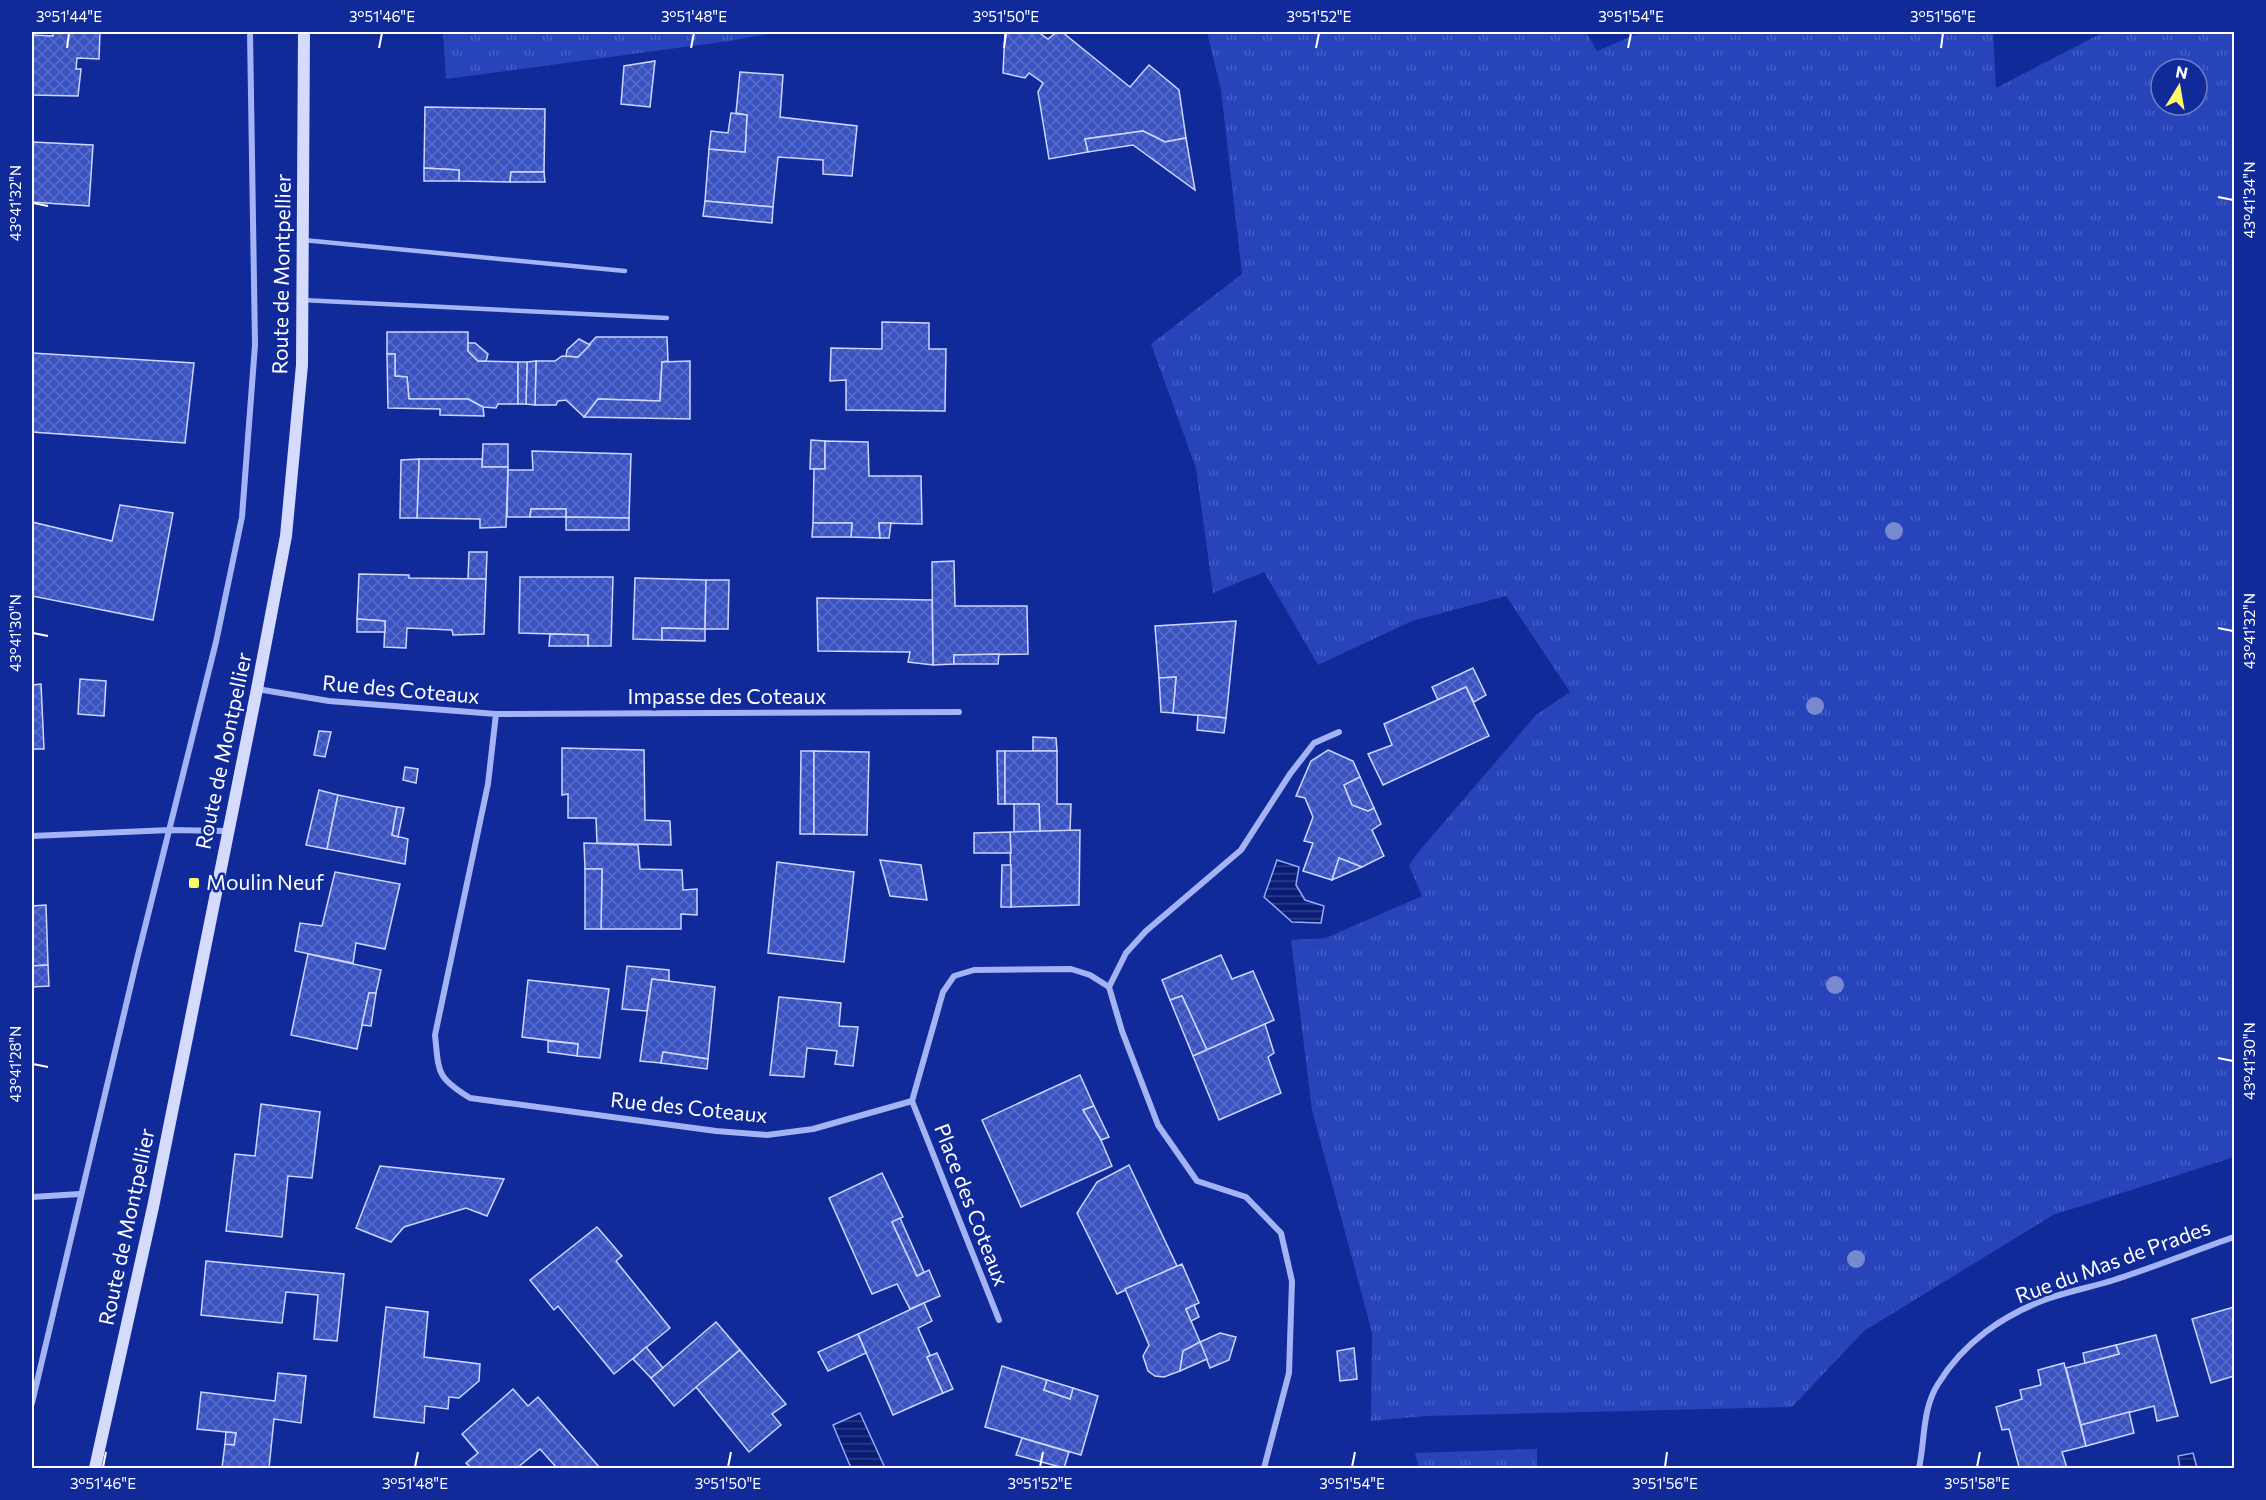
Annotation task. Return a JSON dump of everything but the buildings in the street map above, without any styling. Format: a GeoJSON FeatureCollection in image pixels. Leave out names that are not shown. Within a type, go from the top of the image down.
{"type":"FeatureCollection","features":[{"type":"Feature","properties":{"kind":"main road","name":"Route de Montpellier"},"geometry":{"type":"LineString","coordinates":[[95,1468],[153,1207],[286,536],[302,365],[304,32]]}},
{"type":"Feature","properties":{"kind":"street","name":"Route de Montpellier"},"geometry":{"type":"LineString","coordinates":[[32,1402],[80,1194],[216,642],[242,517],[255,345],[250,32]]}},
{"type":"Feature","properties":{"kind":"street","name":"Rue des Coteaux"},"geometry":{"type":"LineString","coordinates":[[257,689],[329,701],[496,714],[488,784],[435,1035],[440,1072],[448,1084],[470,1098],[716,1131],[768,1135],[813,1130],[912,1101]]}},
{"type":"Feature","properties":{"kind":"street","name":"Impasse des Coteaux"},"geometry":{"type":"LineString","coordinates":[[496,714],[959,712]]}},
{"type":"Feature","properties":{"kind":"street"},"geometry":{"type":"LineString","coordinates":[[1109,987],[1126,953],[1146,931],[1241,850],[1290,774],[1314,743],[1340,732]]}},
{"type":"Feature","properties":{"kind":"street"},"geometry":{"type":"LineString","coordinates":[[32,837],[170,830],[228,831]]}},
{"type":"Feature","properties":{"kind":"street"},"geometry":{"type":"LineString","coordinates":[[912,1101],[943,992],[954,975],[974,970],[1071,969],[1090,975],[1109,987],[1122,1031],[1158,1125],[1197,1181],[1246,1197],[1281,1233],[1292,1281],[1288,1373],[1263,1468]]}},
{"type":"Feature","properties":{"kind":"street","name":"Place des Coteaux"},"geometry":{"type":"LineString","coordinates":[[912,1101],[999,1320]]}},
{"type":"Feature","properties":{"kind":"street"},"geometry":{"type":"LineString","coordinates":[[32,1197],[80,1194]]}},
{"type":"Feature","properties":{"kind":"street","name":"Rue du Mas de Prades"},"geometry":{"type":"LineString","coordinates":[[1918,1468],[1925,1419],[1936,1386],[1961,1353],[1977,1337],[2000,1322],[2047,1299],[2114,1280],[2235,1237]]}},
{"type":"Feature","properties":{"kind":"lane"},"geometry":{"type":"LineString","coordinates":[[303,240],[625,271]]}},
{"type":"Feature","properties":{"kind":"lane"},"geometry":{"type":"LineString","coordinates":[[302,300],[667,318]]}},
{"type":"Feature","properties":{"kind":"green space"},"geometry":{"type":"Polygon","coordinates":[[[443,32],[780,32],[729,41],[446,79],[443,32]]]}},
{"type":"Feature","properties":{"kind":"green space"},"geometry":{"type":"Polygon","coordinates":[[[1207,32],[1586,32],[1597,51],[1641,32],[1993,32],[1996,88],[2104,32],[2234,32],[2234,1157],[2053,1215],[1864,1331],[1792,1407],[1426,1416],[1371,1421],[1372,1332],[1312,1110],[1291,940],[1326,938],[1422,896],[1409,866],[1415,856],[1536,715],[1570,692],[1506,596],[1412,621],[1318,665],[1264,572],[1213,593],[1196,468],[1151,344],[1242,274],[1221,90],[1207,32]]]}},
{"type":"Feature","properties":{"kind":"green space"},"geometry":{"type":"Polygon","coordinates":[[[1537,1449],[1537,1468],[1419,1468],[1415,1453],[1537,1449]]]}},
{"type":"Feature","properties":{"kind":"shaded area"},"geometry":{"type":"Polygon","coordinates":[[[1277,860],[1299,867],[1296,885],[1305,900],[1324,906],[1321,923],[1292,922],[1264,897],[1277,860]]]}},
{"type":"Feature","properties":{"kind":"shaded area"},"geometry":{"type":"Polygon","coordinates":[[[860,1413],[885,1468],[851,1468],[833,1425],[860,1413]]]}},
{"type":"Feature","properties":{"kind":"shaded area"},"geometry":{"type":"Polygon","coordinates":[[[2193,1453],[2197,1468],[2180,1468],[2178,1456],[2193,1453]]]}},
{"type":"Feature","properties":{"kind":"place","name":"Moulin Neuf"},"geometry":{"type":"Point","coordinates":[194,883]}}]}
